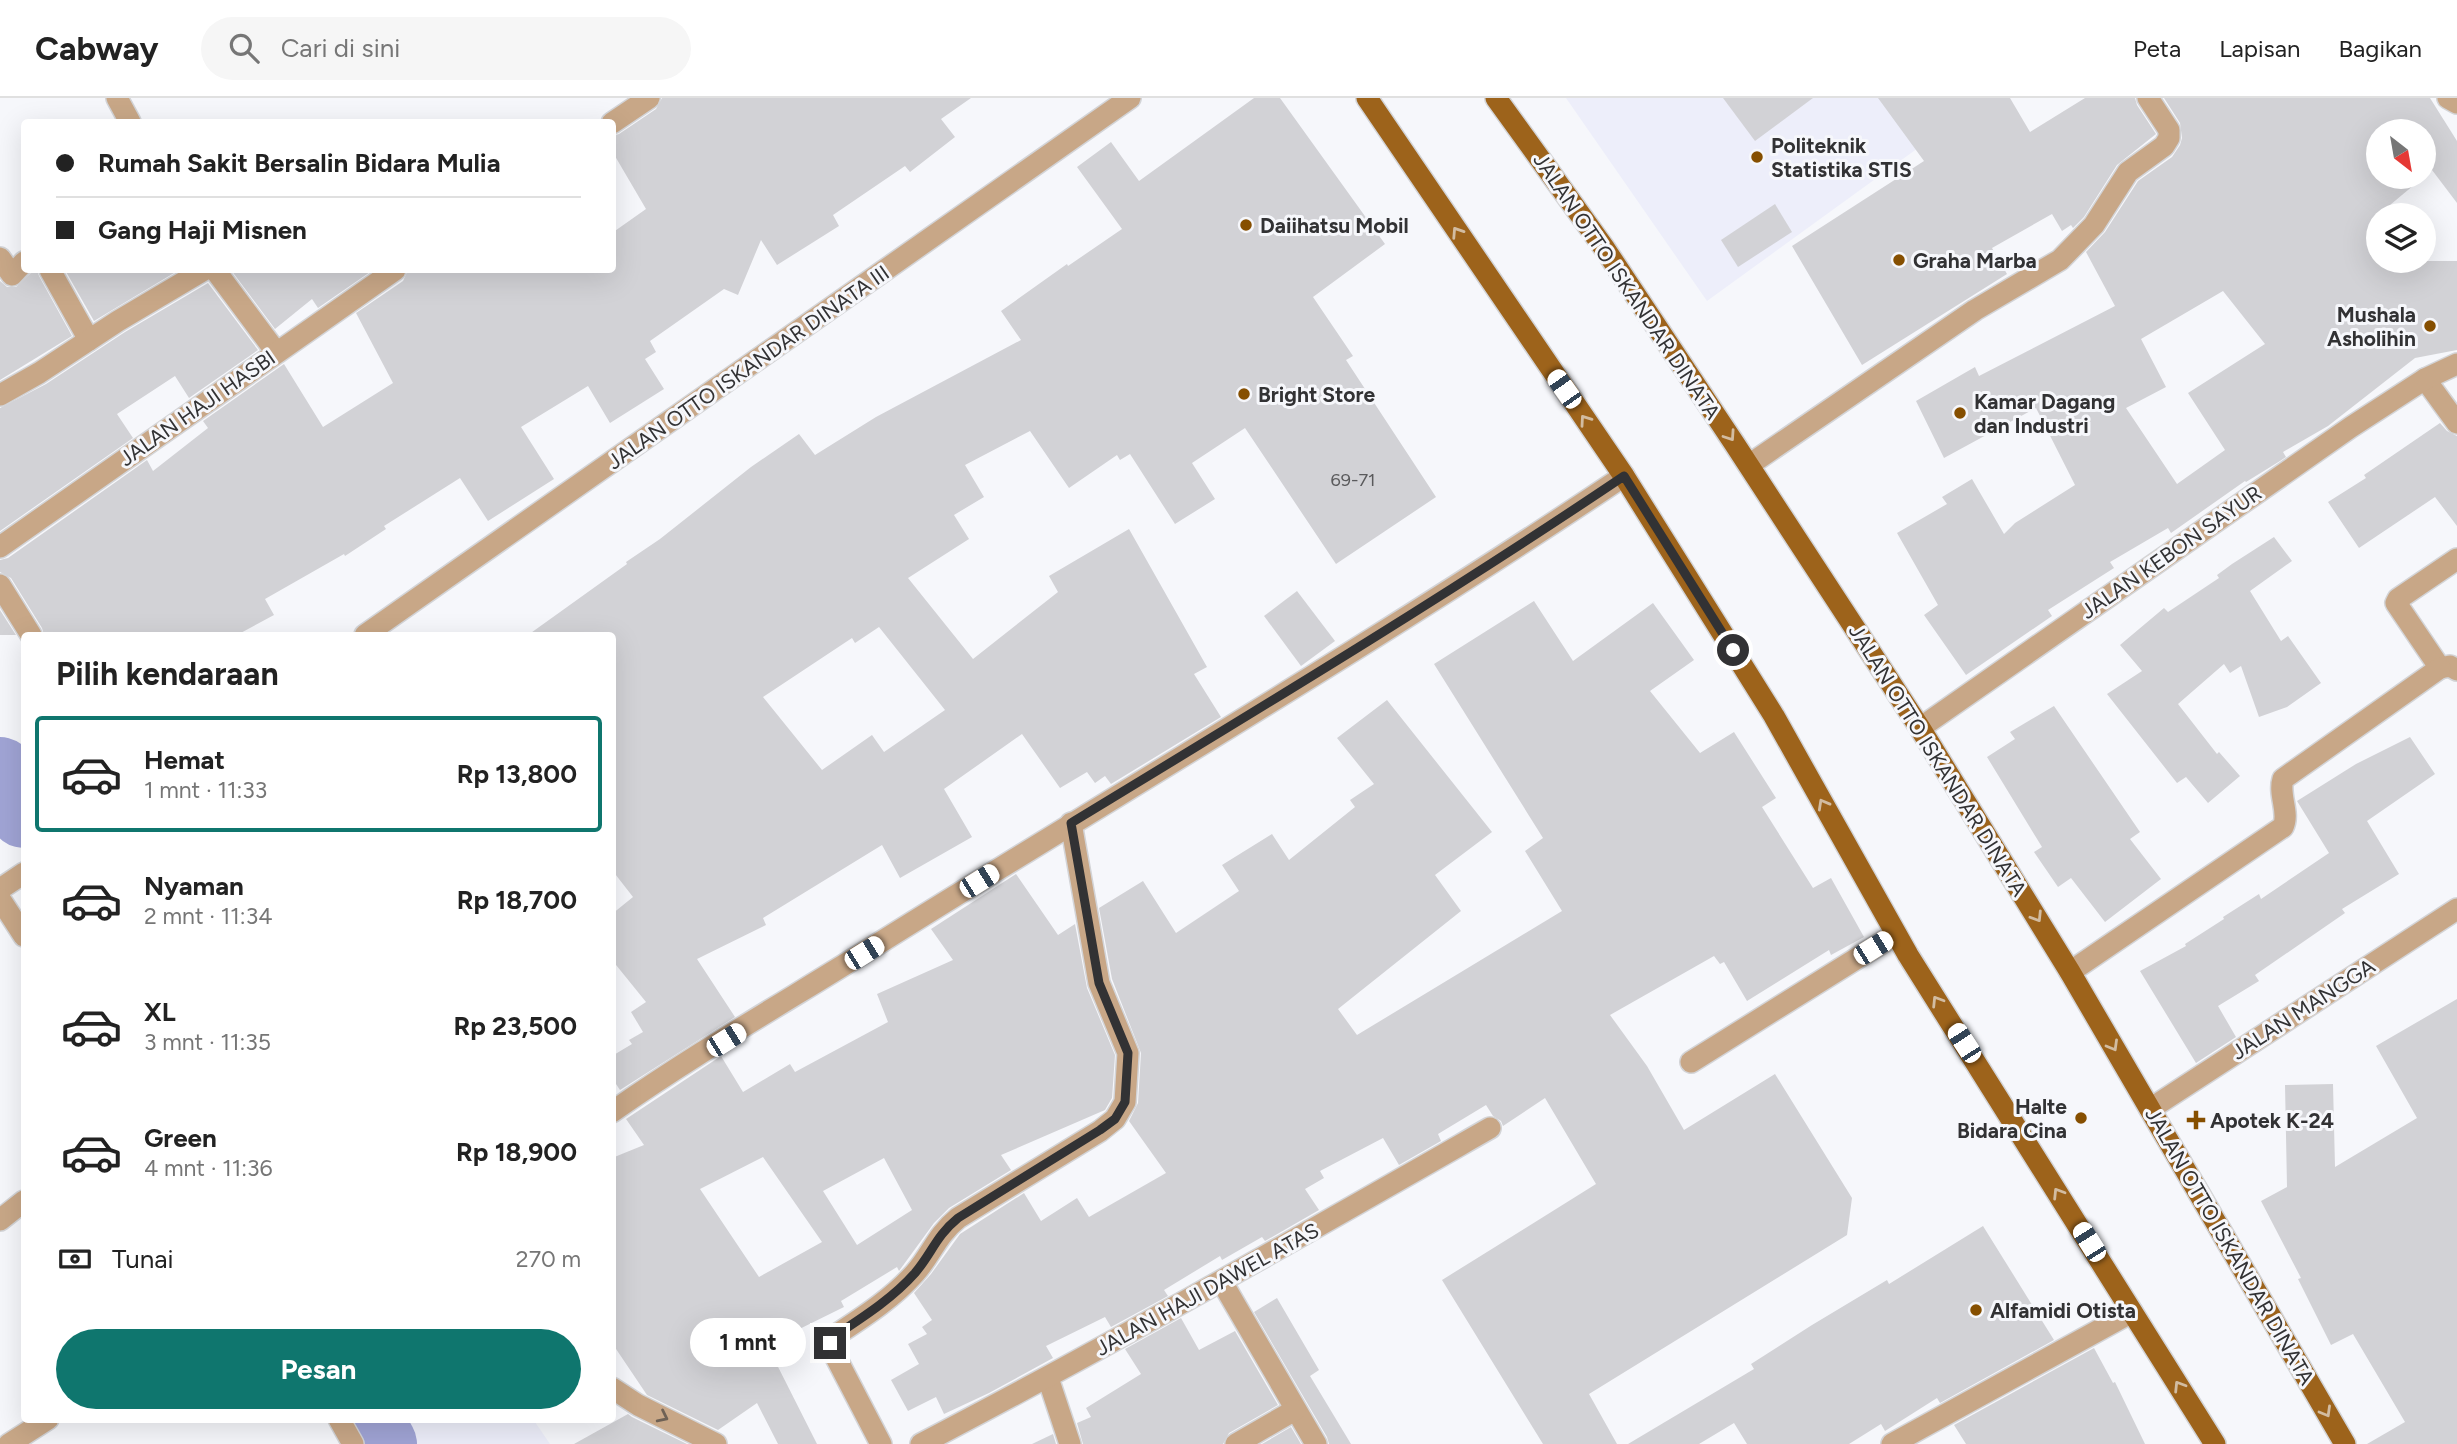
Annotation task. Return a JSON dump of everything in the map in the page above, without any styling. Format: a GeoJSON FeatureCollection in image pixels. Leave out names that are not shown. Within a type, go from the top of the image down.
{"type":"FeatureCollection","features":[{"type":"Feature","properties":{"kind":"main road"},"geometry":{"type":"LineString","coordinates":[[1367,98],[1624,476],[1774,716],[1896,934],[2215,1444]]}},
{"type":"Feature","properties":{"kind":"main road","name":"JALAN OTTO ISKANDAR DINATA"},"geometry":{"type":"LineString","coordinates":[[1496,98],[1605,249],[1920,729],[2070,972],[2345,1444]]}},
{"type":"Feature","properties":{"kind":"street"},"geometry":{"type":"LineString","coordinates":[[117,98],[128,119]]}},
{"type":"Feature","properties":{"kind":"street"},"geometry":{"type":"LineString","coordinates":[[617,112],[649,98]]}},
{"type":"Feature","properties":{"kind":"street","name":"JALAN OTTO ISKANDAR DINATA III"},"geometry":{"type":"LineString","coordinates":[[369,632],[1130,98]]}},
{"type":"Feature","properties":{"kind":"street"},"geometry":{"type":"LineString","coordinates":[[1749,465],[1975,310],[2060,260],[2094,225],[2129,172],[2164,146],[2169,138],[2169,130],[2148,98]]}},
{"type":"Feature","properties":{"kind":"street"},"geometry":{"type":"LineString","coordinates":[[2448,98],[2457,103]]}},
{"type":"Feature","properties":{"kind":"street"},"geometry":{"type":"LineString","coordinates":[[0,258],[12,275],[21,265]]}},
{"type":"Feature","properties":{"kind":"street"},"geometry":{"type":"LineString","coordinates":[[52,273],[89,340]]}},
{"type":"Feature","properties":{"kind":"street"},"geometry":{"type":"LineString","coordinates":[[0,395],[199,273]]}},
{"type":"Feature","properties":{"kind":"street"},"geometry":{"type":"LineString","coordinates":[[217,273],[276,352]]}},
{"type":"Feature","properties":{"kind":"street","name":"JALAN HAJI HASBI"},"geometry":{"type":"LineString","coordinates":[[0,547],[391,273]]}},
{"type":"Feature","properties":{"kind":"street","name":"JALAN KEBON SAYUR"},"geometry":{"type":"LineString","coordinates":[[1920,729],[2340,435],[2425,379],[2457,363]]}},
{"type":"Feature","properties":{"kind":"street"},"geometry":{"type":"LineString","coordinates":[[2425,379],[2457,423]]}},
{"type":"Feature","properties":{"kind":"street"},"geometry":{"type":"LineString","coordinates":[[616,1109],[1071,823],[1363,647],[1624,476]]}},
{"type":"Feature","properties":{"kind":"street"},"geometry":{"type":"LineString","coordinates":[[2070,972],[2283,827],[2286,818],[2280,794],[2283,779],[2347,732],[2449,669],[2398,610],[2396,603],[2457,559]]}},
{"type":"Feature","properties":{"kind":"street"},"geometry":{"type":"LineString","coordinates":[[0,585],[29,632]]}},
{"type":"Feature","properties":{"kind":"street"},"geometry":{"type":"LineString","coordinates":[[881,1444],[830,1339],[899,1290],[918,1270],[943,1230],[1100,1130],[1115,1119],[1125,1102],[1128,1053],[1099,983],[1071,823]]}},
{"type":"Feature","properties":{"kind":"street"},"geometry":{"type":"LineString","coordinates":[[0,890],[21,875]]}},
{"type":"Feature","properties":{"kind":"street"},"geometry":{"type":"LineString","coordinates":[[0,899],[21,931]]}},
{"type":"Feature","properties":{"kind":"street","name":"JALAN MANGGA"},"geometry":{"type":"LineString","coordinates":[[2150,1110],[2457,909]]}},
{"type":"Feature","properties":{"kind":"street"},"geometry":{"type":"LineString","coordinates":[[1691,1062],[1896,934]]}},
{"type":"Feature","properties":{"kind":"street","name":"JALAN HAJI DAWEL ATAS"},"geometry":{"type":"LineString","coordinates":[[920,1444],[1048,1378],[1222,1282],[1490,1128]]}},
{"type":"Feature","properties":{"kind":"street"},"geometry":{"type":"LineString","coordinates":[[0,1220],[21,1203]]}},
{"type":"Feature","properties":{"kind":"street"},"geometry":{"type":"LineString","coordinates":[[1222,1282],[1316,1444]]}},
{"type":"Feature","properties":{"kind":"street"},"geometry":{"type":"LineString","coordinates":[[1892,1444],[2132,1312]]}},
{"type":"Feature","properties":{"kind":"street"},"geometry":{"type":"LineString","coordinates":[[1048,1378],[1070,1444]]}},
{"type":"Feature","properties":{"kind":"street"},"geometry":{"type":"LineString","coordinates":[[616,1391],[638,1405],[716,1444]]}},
{"type":"Feature","properties":{"kind":"street"},"geometry":{"type":"LineString","coordinates":[[1237,1444],[1295,1409]]}},
{"type":"Feature","properties":{"kind":"street"},"geometry":{"type":"LineString","coordinates":[[9,1444],[42,1423]]}},
{"type":"Feature","properties":{"kind":"street"},"geometry":{"type":"LineString","coordinates":[[341,1423],[353,1444]]}},
{"type":"Feature","properties":{"kind":"shaded area","name":"Politeknik Statistika STIS"},"geometry":{"type":"Polygon","coordinates":[[[1566,98],[1987,98],[1707,301],[1566,98]]]}},
{"type":"Feature","properties":{"kind":"shaded area"},"geometry":{"type":"Polygon","coordinates":[[[394,1423],[536,1423],[550,1444],[405,1444],[394,1423]]]}},
{"type":"Feature","properties":{"kind":"building"},"geometry":{"type":"Polygon","coordinates":[[[662,98],[971,98],[941,119],[955,137],[910,172],[905,166],[833,215],[839,226],[777,265],[761,240],[738,295],[724,289],[650,341],[656,352],[645,359],[664,389],[610,423],[588,386],[521,427],[554,479],[488,521],[460,478],[384,526],[386,529],[345,556],[344,554],[265,599],[274,615],[243,632],[43,632],[11,578],[0,572],[0,560],[8,558],[147,460],[153,471],[208,428],[203,421],[284,364],[323,427],[393,383],[356,313],[403,281],[407,273],[616,273],[616,230],[646,209],[616,158],[616,135],[656,109],[662,98]]]}},
{"type":"Feature","properties":{"kind":"building"},"geometry":{"type":"Polygon","coordinates":[[[1254,98],[1280,98],[1385,244],[1313,297],[1353,356],[1346,360],[1436,497],[1336,564],[1245,428],[1192,463],[1215,499],[1175,524],[1130,454],[1120,460],[1117,455],[1069,488],[1030,431],[965,465],[984,497],[954,515],[969,539],[908,578],[973,659],[1058,592],[1049,576],[1129,529],[1207,667],[1194,674],[1221,717],[1111,784],[1105,776],[1095,783],[1087,772],[1060,788],[1022,734],[944,789],[972,837],[900,878],[882,845],[763,918],[766,925],[697,959],[735,1017],[620,1090],[616,1084],[616,1054],[632,1044],[629,1040],[643,1032],[631,1012],[646,1002],[616,965],[616,911],[633,897],[616,875],[616,632],[532,632],[627,564],[626,562],[660,539],[751,467],[799,434],[815,455],[876,417],[1021,340],[1001,311],[1122,229],[1077,167],[1111,142],[1139,181],[1254,98]],[[879,627],[855,643],[852,638],[763,697],[822,770],[872,735],[884,752],[945,710],[879,627]]]}},
{"type":"Feature","properties":{"kind":"building"},"geometry":{"type":"Polygon","coordinates":[[[1723,98],[1813,98],[1755,141],[1723,98]]]}},
{"type":"Feature","properties":{"kind":"building"},"geometry":{"type":"Polygon","coordinates":[[[1878,98],[2010,98],[2030,132],[2085,98],[2135,98],[2156,134],[2117,165],[2084,217],[2073,228],[2071,225],[2062,231],[2052,214],[1992,248],[2007,274],[1862,365],[1792,246],[1924,161],[1878,98]]]}},
{"type":"Feature","properties":{"kind":"building"},"geometry":{"type":"Polygon","coordinates":[[[2164,98],[2430,98],[2457,141],[2457,203],[2436,175],[2436,119],[2366,119],[2366,189],[2409,189],[2393,203],[2366,203],[2366,273],[2436,273],[2436,261],[2457,261],[2457,350],[2415,358],[2328,426],[2283,452],[2286,457],[2245,481],[2171,533],[2168,528],[2110,562],[2114,568],[2048,610],[2052,616],[1966,675],[1924,615],[1938,605],[1897,533],[1947,504],[1942,497],[1972,479],[2004,534],[2015,523],[2075,485],[2036,408],[1944,458],[1916,401],[1975,367],[1979,376],[2115,306],[2086,252],[2105,232],[2138,181],[2172,157],[2180,145],[2180,123],[2164,98]],[[2223,291],[2141,339],[2166,387],[2126,408],[2177,484],[2225,450],[2188,393],[2265,344],[2223,291]]]}},
{"type":"Feature","properties":{"kind":"building"},"geometry":{"type":"Polygon","coordinates":[[[1775,204],[1792,232],[1738,267],[1721,240],[1775,204]]]}},
{"type":"Feature","properties":{"kind":"building"},"geometry":{"type":"Polygon","coordinates":[[[31,273],[38,273],[72,336],[0,380],[0,281],[7,287],[16,287],[31,273]]]}},
{"type":"Feature","properties":{"kind":"building"},"geometry":{"type":"Polygon","coordinates":[[[67,273],[174,273],[94,321],[67,273]]]}},
{"type":"Feature","properties":{"kind":"building"},"geometry":{"type":"Polygon","coordinates":[[[233,273],[369,273],[318,308],[312,299],[275,329],[233,273]]]}},
{"type":"Feature","properties":{"kind":"building"},"geometry":{"type":"Polygon","coordinates":[[[208,283],[258,350],[189,398],[175,376],[117,414],[133,438],[0,531],[0,408],[46,384],[125,332],[208,283]]]}},
{"type":"Feature","properties":{"kind":"building"},"geometry":{"type":"Polygon","coordinates":[[[2440,423],[2447,431],[2457,436],[2457,526],[2435,497],[2359,548],[2328,502],[2366,478],[2364,475],[2440,423]]]}},
{"type":"Feature","properties":{"kind":"building"},"geometry":{"type":"Polygon","coordinates":[[[2274,537],[2292,561],[2250,591],[2281,641],[2288,636],[2321,683],[2287,707],[2259,717],[2241,666],[2230,673],[2224,664],[2178,704],[2217,754],[2219,752],[2240,776],[2208,803],[2186,777],[2177,783],[2107,694],[2142,671],[2120,645],[2164,608],[2168,612],[2219,578],[2217,575],[2232,564],[2274,537]]]}},
{"type":"Feature","properties":{"kind":"building"},"geometry":{"type":"Polygon","coordinates":[[[1297,591],[1335,641],[1301,666],[1264,616],[1297,591]]]}},
{"type":"Feature","properties":{"kind":"building"},"geometry":{"type":"Polygon","coordinates":[[[1534,601],[1573,661],[1653,603],[1694,660],[1650,691],[1700,753],[1734,732],[1776,798],[1762,807],[1813,888],[1831,878],[1864,937],[1831,955],[1829,950],[1747,1001],[1724,962],[1720,964],[1714,956],[1610,1015],[1647,1066],[1684,1130],[1775,1074],[1852,1198],[1847,1235],[1589,1394],[1617,1444],[1543,1444],[1442,1280],[1596,1184],[1545,1098],[1503,1126],[1486,1105],[1438,1134],[1441,1141],[1399,1165],[1383,1138],[1320,1171],[1324,1178],[1305,1189],[1319,1210],[1265,1241],[1262,1237],[1222,1260],[1220,1256],[1164,1290],[1168,1296],[1111,1327],[1105,1317],[1046,1346],[1053,1358],[989,1393],[944,1414],[936,1397],[908,1411],[891,1380],[919,1364],[908,1344],[927,1334],[922,1327],[932,1320],[914,1293],[960,1234],[1024,1193],[1041,1221],[1077,1198],[1089,1217],[1166,1173],[1129,1121],[1138,1103],[1141,1053],[1112,979],[1099,908],[1143,881],[1176,933],[1239,891],[1222,865],[1272,834],[1289,860],[1355,807],[1350,800],[1374,784],[1337,738],[1387,700],[1492,832],[1435,875],[1461,911],[1338,1009],[1357,1035],[1562,911],[1525,851],[1543,838],[1434,664],[1534,601]]]}},
{"type":"Feature","properties":{"kind":"building"},"geometry":{"type":"Polygon","coordinates":[[[0,610],[16,635],[0,635],[0,610]]]}},
{"type":"Feature","properties":{"kind":"building"},"geometry":{"type":"Polygon","coordinates":[[[2054,706],[2140,832],[2130,839],[2161,879],[2105,922],[2071,878],[2058,887],[2034,852],[2042,847],[1987,757],[2015,739],[2010,732],[2054,706]]]}},
{"type":"Feature","properties":{"kind":"building"},"geometry":{"type":"Polygon","coordinates":[[[2410,737],[2435,774],[2367,821],[2399,874],[2342,909],[2345,913],[2255,975],[2259,981],[2218,1006],[2236,1037],[2196,1063],[2140,971],[2186,946],[2185,944],[2224,919],[2223,917],[2259,894],[2261,899],[2329,853],[2297,801],[2356,764],[2410,737]]]}},
{"type":"Feature","properties":{"kind":"building"},"geometry":{"type":"Polygon","coordinates":[[[1016,874],[1058,935],[1075,924],[1087,988],[1115,1055],[1112,1098],[1105,1110],[1001,1155],[1011,1170],[949,1208],[934,1223],[899,1271],[897,1267],[841,1301],[844,1307],[767,1345],[817,1444],[778,1444],[757,1403],[718,1430],[647,1395],[616,1349],[616,1156],[644,1145],[626,1119],[721,1056],[743,1092],[790,1064],[795,1072],[888,1022],[877,994],[953,960],[931,929],[1016,874]],[[763,1157],[700,1189],[759,1277],[822,1242],[763,1157]],[[884,1158],[823,1191],[857,1245],[912,1210],[884,1158]]]}},
{"type":"Feature","properties":{"kind":"building"},"geometry":{"type":"Polygon","coordinates":[[[2457,999],[2457,1444],[2367,1444],[2405,1422],[2353,1334],[2331,1345],[2298,1279],[2301,1278],[2261,1201],[2287,1187],[2285,1085],[2333,1084],[2335,1167],[2417,1118],[2376,1046],[2457,999]]]}},
{"type":"Feature","properties":{"kind":"building"},"geometry":{"type":"Polygon","coordinates":[[[1983,1226],[2054,1340],[1940,1403],[1937,1398],[1885,1431],[1881,1424],[1849,1444],[1747,1444],[1734,1423],[1699,1444],[1628,1444],[1754,1369],[1751,1364],[1812,1325],[1887,1280],[1889,1284],[1983,1226]]]}},
{"type":"Feature","properties":{"kind":"building"},"geometry":{"type":"Polygon","coordinates":[[[1277,1298],[1319,1370],[1310,1376],[1351,1444],[1329,1444],[1254,1312],[1277,1298]]]}},
{"type":"Feature","properties":{"kind":"building"},"geometry":{"type":"Polygon","coordinates":[[[1181,1318],[1199,1350],[1235,1331],[1278,1405],[1229,1433],[1223,1444],[1083,1444],[1077,1423],[1091,1417],[1086,1408],[1141,1374],[1125,1349],[1181,1318]]]}},
{"type":"Feature","properties":{"kind":"building"},"geometry":{"type":"Polygon","coordinates":[[[2094,1348],[2113,1383],[2115,1382],[2145,1444],[1966,1444],[1954,1425],[2094,1348]]]}},
{"type":"Feature","properties":{"kind":"building"},"geometry":{"type":"Polygon","coordinates":[[[628,1414],[687,1444],[574,1444],[628,1414]]]}},
{"type":"Feature","properties":{"kind":"building"},"geometry":{"type":"Polygon","coordinates":[[[1291,1427],[1301,1444],[1262,1444],[1291,1427]]]}},
{"type":"Feature","properties":{"kind":"building"},"geometry":{"type":"Polygon","coordinates":[[[1053,1434],[1056,1444],[1032,1444],[1053,1434]]]}},
{"type":"Feature","properties":{"kind":"waterway"},"geometry":{"type":"LineString","coordinates":[[0,772],[21,808]]}},
{"type":"Feature","properties":{"kind":"waterway"},"geometry":{"type":"LineString","coordinates":[[370,1423],[382,1444]]}},
{"type":"Feature","properties":{"kind":"place","name":"Politeknik Statistika STIS"},"geometry":{"type":"Point","coordinates":[1757,157]}},
{"type":"Feature","properties":{"kind":"place","name":"Daiihatsu Mobil"},"geometry":{"type":"Point","coordinates":[1246,225]}},
{"type":"Feature","properties":{"kind":"place","name":"Graha Marba"},"geometry":{"type":"Point","coordinates":[1899,260]}},
{"type":"Feature","properties":{"kind":"place","name":"Mushala Asholihin"},"geometry":{"type":"Point","coordinates":[2430,326]}},
{"type":"Feature","properties":{"kind":"place","name":"Bright Store"},"geometry":{"type":"Point","coordinates":[1244,394]}},
{"type":"Feature","properties":{"kind":"place","name":"Kamar Dagang dan Industri"},"geometry":{"type":"Point","coordinates":[1960,413]}},
{"type":"Feature","properties":{"kind":"place","name":"Halte Bidara Cina"},"geometry":{"type":"Point","coordinates":[2081,1118]}},
{"type":"Feature","properties":{"kind":"place","name":"Apotek K-24"},"geometry":{"type":"Point","coordinates":[2196,1120]}},
{"type":"Feature","properties":{"kind":"place","name":"Alfamidi Otista"},"geometry":{"type":"Point","coordinates":[1976,1310]}},
{"type":"Feature","properties":{"kind":"route"},"geometry":{"type":"LineString","coordinates":[[830,1343],[830,1339],[899,1290],[918,1270],[943,1230],[1100,1130],[1115,1119],[1125,1102],[1128,1053],[1099,983],[1071,823],[1363,647],[1624,476],[1733,650]]}}]}
